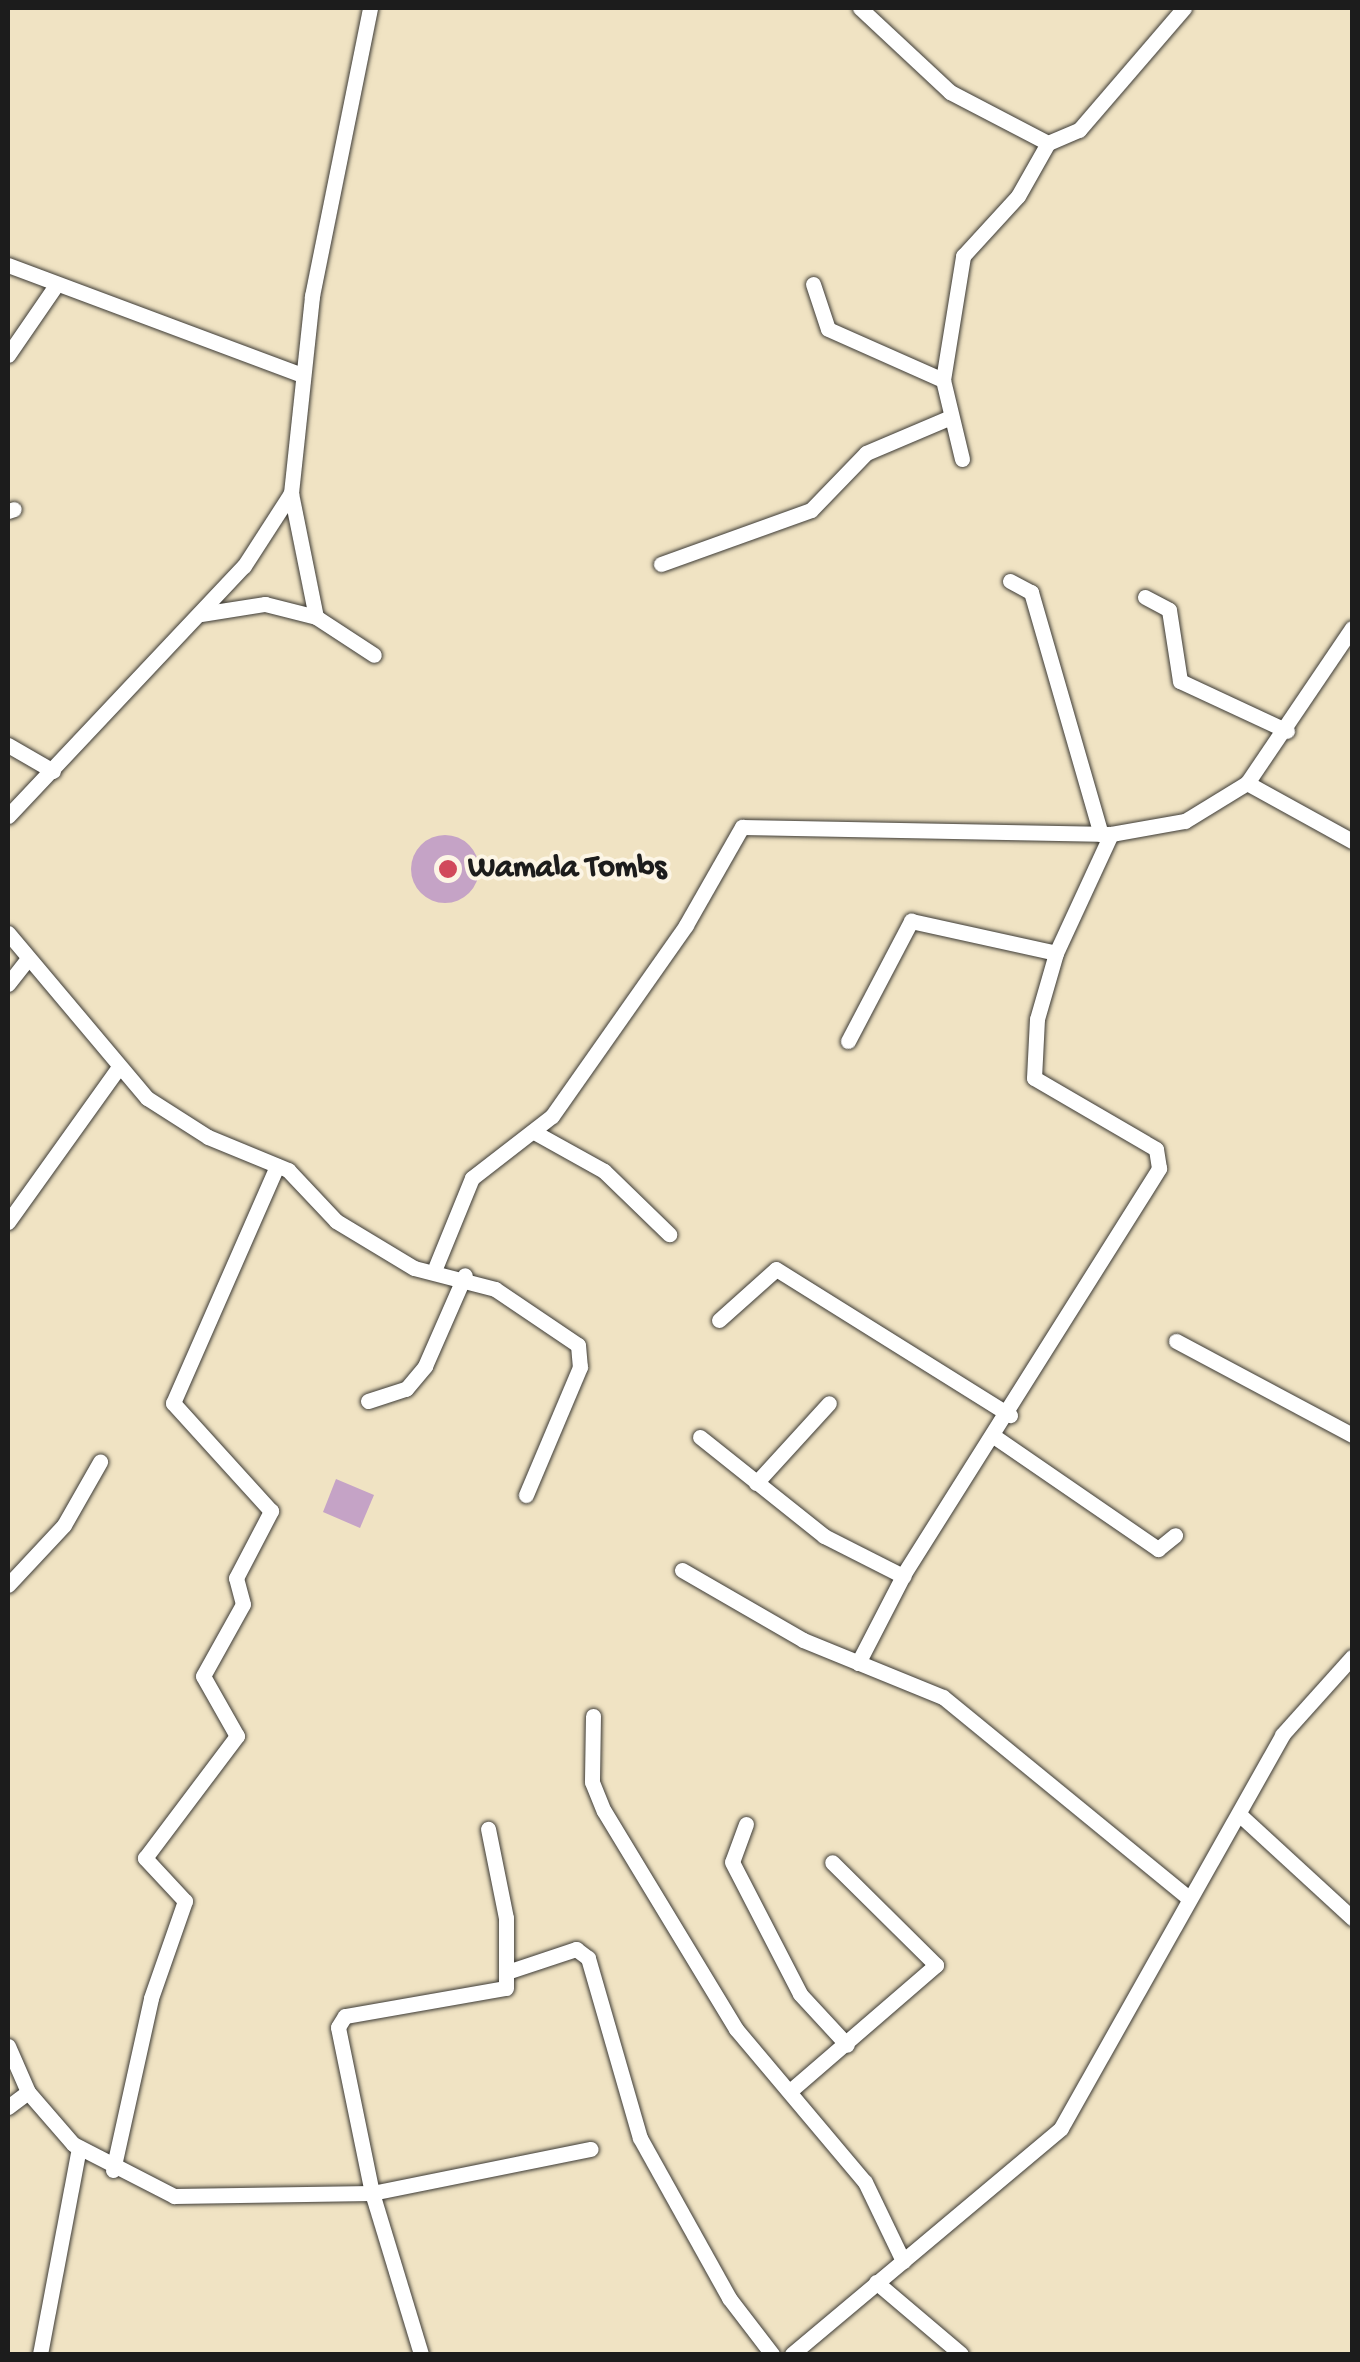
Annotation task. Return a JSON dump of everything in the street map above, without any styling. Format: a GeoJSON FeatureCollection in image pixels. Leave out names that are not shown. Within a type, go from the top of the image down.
{"type":"FeatureCollection","features":[{"type":"Feature","properties":{"kind":"street"},"geometry":{"type":"LineString","coordinates":[[316,617],[292,494],[302,375],[370,8]]}},
{"type":"Feature","properties":{"kind":"street"},"geometry":{"type":"LineString","coordinates":[[860,8],[950,92],[1048,143]]}},
{"type":"Feature","properties":{"kind":"street"},"geometry":{"type":"LineString","coordinates":[[962,459],[946,419],[943,380],[963,256],[1018,196],[1048,143],[1079,130],[1184,8]]}},
{"type":"Feature","properties":{"kind":"street"},"geometry":{"type":"LineString","coordinates":[[8,266],[54,288],[118,303],[302,375]]}},
{"type":"Feature","properties":{"kind":"street"},"geometry":{"type":"LineString","coordinates":[[813,284],[828,329],[943,380]]}},
{"type":"Feature","properties":{"kind":"street"},"geometry":{"type":"LineString","coordinates":[[8,355],[54,288]]}},
{"type":"Feature","properties":{"kind":"street"},"geometry":{"type":"LineString","coordinates":[[661,564],[811,510],[866,453],[946,419]]}},
{"type":"Feature","properties":{"kind":"street"},"geometry":{"type":"LineString","coordinates":[[8,816],[201,614],[292,494]]}},
{"type":"Feature","properties":{"kind":"street"},"geometry":{"type":"LineString","coordinates":[[858,1663],[903,1576],[1010,1415],[1161,1160],[1151,1145],[1034,1078],[1037,1019],[1056,954],[1106,834],[1032,592],[1010,581]]}},
{"type":"Feature","properties":{"kind":"street"},"geometry":{"type":"LineString","coordinates":[[1145,597],[1169,610],[1180,681],[1287,731]]}},
{"type":"Feature","properties":{"kind":"street"},"geometry":{"type":"LineString","coordinates":[[201,614],[254,602],[316,617],[374,655]]}},
{"type":"Feature","properties":{"kind":"street"},"geometry":{"type":"LineString","coordinates":[[436,1266],[472,1178],[534,1132],[686,925],[742,827],[1106,834],[1185,821],[1247,783],[1287,731],[1352,628]]}},
{"type":"Feature","properties":{"kind":"street"},"geometry":{"type":"LineString","coordinates":[[8,744],[53,771]]}},
{"type":"Feature","properties":{"kind":"street"},"geometry":{"type":"LineString","coordinates":[[1247,783],[1308,824],[1352,841]]}},
{"type":"Feature","properties":{"kind":"street"},"geometry":{"type":"LineString","coordinates":[[848,1041],[911,921],[1056,954]]}},
{"type":"Feature","properties":{"kind":"street"},"geometry":{"type":"LineString","coordinates":[[8,933],[117,1070],[208,1138],[277,1166],[336,1221],[414,1268],[436,1266],[465,1274],[534,1311],[582,1355],[526,1495]]}},
{"type":"Feature","properties":{"kind":"street"},"geometry":{"type":"LineString","coordinates":[[8,984],[27,960]]}},
{"type":"Feature","properties":{"kind":"street"},"geometry":{"type":"LineString","coordinates":[[8,1222],[117,1070]]}},
{"type":"Feature","properties":{"kind":"street"},"geometry":{"type":"LineString","coordinates":[[534,1132],[604,1171],[669,1234]]}},
{"type":"Feature","properties":{"kind":"street"},"geometry":{"type":"LineString","coordinates":[[113,2170],[151,1998],[184,1901],[145,1858],[237,1736],[202,1676],[244,1604],[236,1578],[271,1511],[172,1403],[277,1166]]}},
{"type":"Feature","properties":{"kind":"street"},"geometry":{"type":"LineString","coordinates":[[719,1320],[774,1268],[1010,1415]]}},
{"type":"Feature","properties":{"kind":"street"},"geometry":{"type":"LineString","coordinates":[[368,1402],[392,1398],[425,1366],[465,1274]]}},
{"type":"Feature","properties":{"kind":"street"},"geometry":{"type":"LineString","coordinates":[[1176,1341],[1352,1435]]}},
{"type":"Feature","properties":{"kind":"street"},"geometry":{"type":"LineString","coordinates":[[756,1483],[830,1404]]}},
{"type":"Feature","properties":{"kind":"street"},"geometry":{"type":"LineString","coordinates":[[700,1437],[824,1536],[903,1576]]}},
{"type":"Feature","properties":{"kind":"street"},"geometry":{"type":"LineString","coordinates":[[995,1437],[1158,1549],[1175,1535]]}},
{"type":"Feature","properties":{"kind":"street"},"geometry":{"type":"LineString","coordinates":[[8,1585],[64,1525],[100,1462]]}},
{"type":"Feature","properties":{"kind":"street"},"geometry":{"type":"LineString","coordinates":[[682,1570],[858,1663],[943,1698],[1186,1896]]}},
{"type":"Feature","properties":{"kind":"street"},"geometry":{"type":"LineString","coordinates":[[792,2354],[1060,2128],[1186,1896],[1239,1814],[1282,1734],[1352,1657]]}},
{"type":"Feature","properties":{"kind":"street"},"geometry":{"type":"LineString","coordinates":[[593,1716],[596,1797],[736,2029],[865,2182],[902,2261]]}},
{"type":"Feature","properties":{"kind":"street"},"geometry":{"type":"LineString","coordinates":[[1239,1814],[1352,1918]]}},
{"type":"Feature","properties":{"kind":"street"},"geometry":{"type":"LineString","coordinates":[[746,1824],[732,1862],[794,1985],[847,2044]]}},
{"type":"Feature","properties":{"kind":"street"},"geometry":{"type":"LineString","coordinates":[[421,2354],[372,2193],[339,2020],[432,1996],[501,1990],[510,1971],[488,1829]]}},
{"type":"Feature","properties":{"kind":"street"},"geometry":{"type":"LineString","coordinates":[[790,2090],[847,2044],[936,1960],[832,1862]]}},
{"type":"Feature","properties":{"kind":"street"},"geometry":{"type":"LineString","coordinates":[[510,1971],[584,1952],[640,2138],[729,2298],[772,2354]]}},
{"type":"Feature","properties":{"kind":"street"},"geometry":{"type":"LineString","coordinates":[[8,2046],[28,2092],[78,2148],[113,2170],[202,2200],[372,2193],[590,2149]]}},
{"type":"Feature","properties":{"kind":"street"},"geometry":{"type":"LineString","coordinates":[[8,2107],[28,2092]]}},
{"type":"Feature","properties":{"kind":"street"},"geometry":{"type":"LineString","coordinates":[[40,2354],[78,2148]]}},
{"type":"Feature","properties":{"kind":"street"},"geometry":{"type":"LineString","coordinates":[[876,2282],[961,2354]]}},
{"type":"Feature","properties":{"kind":"building"},"geometry":{"type":"Polygon","coordinates":[[[445,835],[469,845],[479,869],[469,893],[445,903],[421,893],[411,869],[421,845],[445,835]]]}},
{"type":"Feature","properties":{"kind":"building"},"geometry":{"type":"Polygon","coordinates":[[[336,1479],[374,1495],[360,1528],[323,1512],[336,1479]]]}},
{"type":"Feature","properties":{"kind":"place","name":"Wamala Tombs"},"geometry":{"type":"Point","coordinates":[448,869]}}]}
